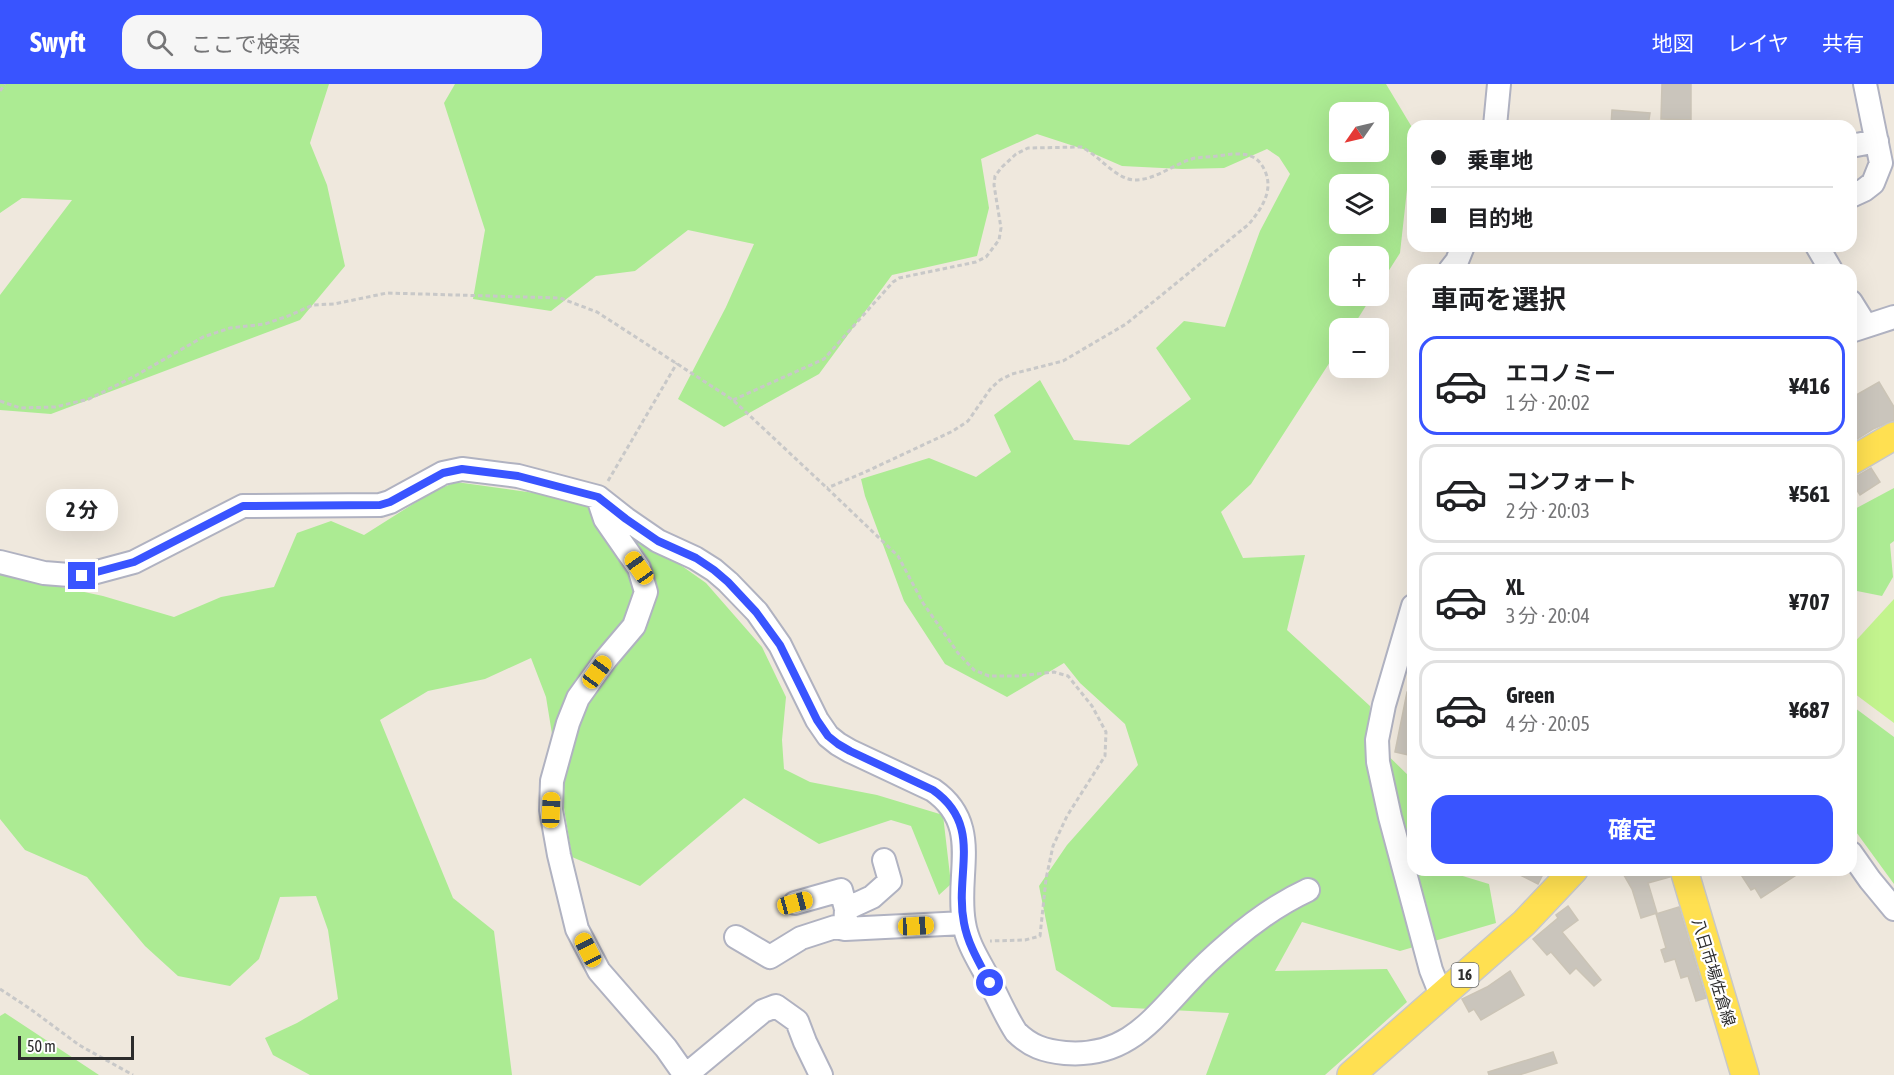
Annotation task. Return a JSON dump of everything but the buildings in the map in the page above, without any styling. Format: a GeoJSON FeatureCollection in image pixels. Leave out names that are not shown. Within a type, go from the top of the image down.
{"type":"FeatureCollection","features":[{"type":"Feature","properties":{"kind":"main road"},"geometry":{"type":"LineString","coordinates":[[1857,458],[1894,436]]}},
{"type":"Feature","properties":{"kind":"main road","name":"16"},"geometry":{"type":"LineString","coordinates":[[1351,1075],[1524,922],[1568,876]]}},
{"type":"Feature","properties":{"kind":"main road","name":"八日市場佐倉線"},"geometry":{"type":"LineString","coordinates":[[1686,876],[1745,1075]]}},
{"type":"Feature","properties":{"kind":"street"},"geometry":{"type":"LineString","coordinates":[[1496,120],[1499,84]]}},
{"type":"Feature","properties":{"kind":"street"},"geometry":{"type":"LineString","coordinates":[[1857,193],[1873,183],[1881,163],[1865,84]]}},
{"type":"Feature","properties":{"kind":"street"},"geometry":{"type":"LineString","coordinates":[[1857,145],[1877,141]]}},
{"type":"Feature","properties":{"kind":"street"},"geometry":{"type":"LineString","coordinates":[[1858,328],[1894,317]]}},
{"type":"Feature","properties":{"kind":"street"},"geometry":{"type":"LineString","coordinates":[[0,562],[44,573],[82,576],[134,562],[243,506],[380,505],[390,502],[443,473],[462,469],[518,476],[598,497],[658,541],[696,558],[714,570],[749,604],[780,645],[807,703],[828,736],[838,744],[933,790],[954,810],[962,825],[962,902],[967,933],[1011,1024],[1024,1040],[1037,1048],[1058,1052],[1087,1053],[1105,1051],[1120,1045],[1154,1018],[1191,978],[1231,941],[1281,903],[1308,890]]}},
{"type":"Feature","properties":{"kind":"street"},"geometry":{"type":"LineString","coordinates":[[598,497],[605,519],[639,568],[646,592],[634,626],[606,659],[578,698],[568,723],[552,781],[551,810],[577,929],[599,971],[666,1048],[681,1074],[763,1011],[776,1006],[797,1021],[821,1075]]}},
{"type":"Feature","properties":{"kind":"street"},"geometry":{"type":"LineString","coordinates":[[1407,626],[1384,705],[1377,740],[1378,762],[1390,817],[1431,970],[1441,994]]}},
{"type":"Feature","properties":{"kind":"street"},"geometry":{"type":"LineString","coordinates":[[736,937],[770,957],[801,938],[836,927],[890,881],[884,860]]}},
{"type":"Feature","properties":{"kind":"street"},"geometry":{"type":"LineString","coordinates":[[1857,861],[1894,909]]}},
{"type":"Feature","properties":{"kind":"street"},"geometry":{"type":"LineString","coordinates":[[795,903],[840,890],[845,919]]}},
{"type":"Feature","properties":{"kind":"street"},"geometry":{"type":"LineString","coordinates":[[845,919],[967,933]]}},
{"type":"Feature","properties":{"kind":"path"},"geometry":{"type":"LineString","coordinates":[[0,91],[5,84]]}},
{"type":"Feature","properties":{"kind":"path"},"geometry":{"type":"LineString","coordinates":[[733,400],[824,359],[899,278],[986,257],[999,240],[1001,228],[994,185],[995,176],[1016,154],[1028,148],[1081,147],[1118,174],[1131,180],[1148,178],[1194,159],[1235,153],[1247,153],[1257,158],[1264,167],[1269,185],[1266,199],[1249,224],[1126,324],[1063,361],[1012,374],[1000,380],[991,388],[968,421],[863,473],[827,488]]}},
{"type":"Feature","properties":{"kind":"path"},"geometry":{"type":"LineString","coordinates":[[0,401],[20,408],[55,407],[88,399],[135,376],[202,337],[230,328],[266,324],[313,304],[334,304],[387,293],[560,298],[597,312],[733,400],[827,488],[898,556],[923,603],[957,653],[974,670],[989,676],[1054,672],[1068,676],[1092,706],[1106,732],[1105,756],[1067,816],[1053,846],[1046,879],[1040,936],[1025,940],[967,933]]}},
{"type":"Feature","properties":{"kind":"path"},"geometry":{"type":"LineString","coordinates":[[598,497],[677,363]]}},
{"type":"Feature","properties":{"kind":"path"},"geometry":{"type":"LineString","coordinates":[[0,989],[79,1045],[133,1075]]}},
{"type":"Feature","properties":{"kind":"green space"},"geometry":{"type":"Polygon","coordinates":[[[0,84],[329,84],[310,143],[327,185],[345,266],[300,320],[51,414],[0,410],[0,295],[72,200],[22,198],[0,213],[0,84]]]}},
{"type":"Feature","properties":{"kind":"green space"},"geometry":{"type":"Polygon","coordinates":[[[455,84],[1386,84],[1408,120],[1407,189],[1400,253],[1389,270],[1389,246],[1329,246],[1329,306],[1366,306],[1358,318],[1329,318],[1329,363],[1251,484],[1221,512],[1243,558],[1305,555],[1287,630],[1370,706],[1369,737],[1407,774],[1407,853],[1405,858],[1407,876],[1463,876],[1489,884],[1496,923],[1400,951],[1302,922],[1275,971],[1387,969],[1407,1002],[1325,1075],[1206,1075],[1229,1013],[1112,1007],[1056,970],[1039,886],[1067,845],[1138,765],[1125,724],[1080,683],[1064,663],[1007,697],[945,664],[904,601],[865,496],[861,479],[929,458],[976,477],[1011,452],[994,415],[1040,380],[1074,440],[1129,445],[1191,399],[1156,348],[1184,321],[1225,327],[1260,231],[1290,174],[1279,157],[1267,149],[1224,168],[1182,169],[1122,166],[1083,149],[1037,134],[981,159],[989,208],[977,256],[892,275],[819,374],[724,427],[678,399],[726,307],[754,244],[688,230],[635,271],[596,276],[551,311],[473,299],[485,230],[444,103],[455,84]]]}},
{"type":"Feature","properties":{"kind":"green space"},"geometry":{"type":"Polygon","coordinates":[[[456,482],[570,498],[617,520],[706,583],[762,647],[786,697],[782,740],[784,769],[810,782],[877,795],[943,815],[951,884],[939,895],[911,826],[891,820],[819,844],[744,798],[640,886],[572,857],[546,697],[531,658],[485,679],[428,691],[380,720],[453,898],[494,931],[512,1075],[310,1075],[273,1055],[265,1038],[297,1023],[338,999],[328,930],[316,896],[280,897],[259,959],[230,986],[178,976],[145,946],[87,877],[25,850],[0,819],[0,574],[103,596],[174,617],[221,597],[274,587],[297,533],[331,521],[364,535],[432,492],[456,482]]]}},
{"type":"Feature","properties":{"kind":"green space"},"geometry":{"type":"Polygon","coordinates":[[[1894,488],[1894,541],[1890,544],[1893,577],[1882,596],[1857,591],[1857,508],[1894,488]]]}},
{"type":"Feature","properties":{"kind":"green space"},"geometry":{"type":"Polygon","coordinates":[[[1894,599],[1894,723],[1857,695],[1857,639],[1894,599]]]}},
{"type":"Feature","properties":{"kind":"green space"},"geometry":{"type":"Polygon","coordinates":[[[1857,709],[1894,737],[1894,884],[1857,833],[1857,709]]]}},
{"type":"Feature","properties":{"kind":"green space"},"geometry":{"type":"Polygon","coordinates":[[[5,1013],[99,1075],[0,1075],[0,1016],[5,1013]]]}},
{"type":"Feature","properties":{"kind":"route"},"geometry":{"type":"LineString","coordinates":[[82,576],[134,562],[243,506],[380,505],[390,502],[443,473],[462,469],[518,476],[598,497],[658,541],[696,558],[728,582],[768,626],[780,645],[807,703],[828,736],[850,751],[933,790],[954,810],[962,825],[964,923],[970,942],[990,983]]}}]}
